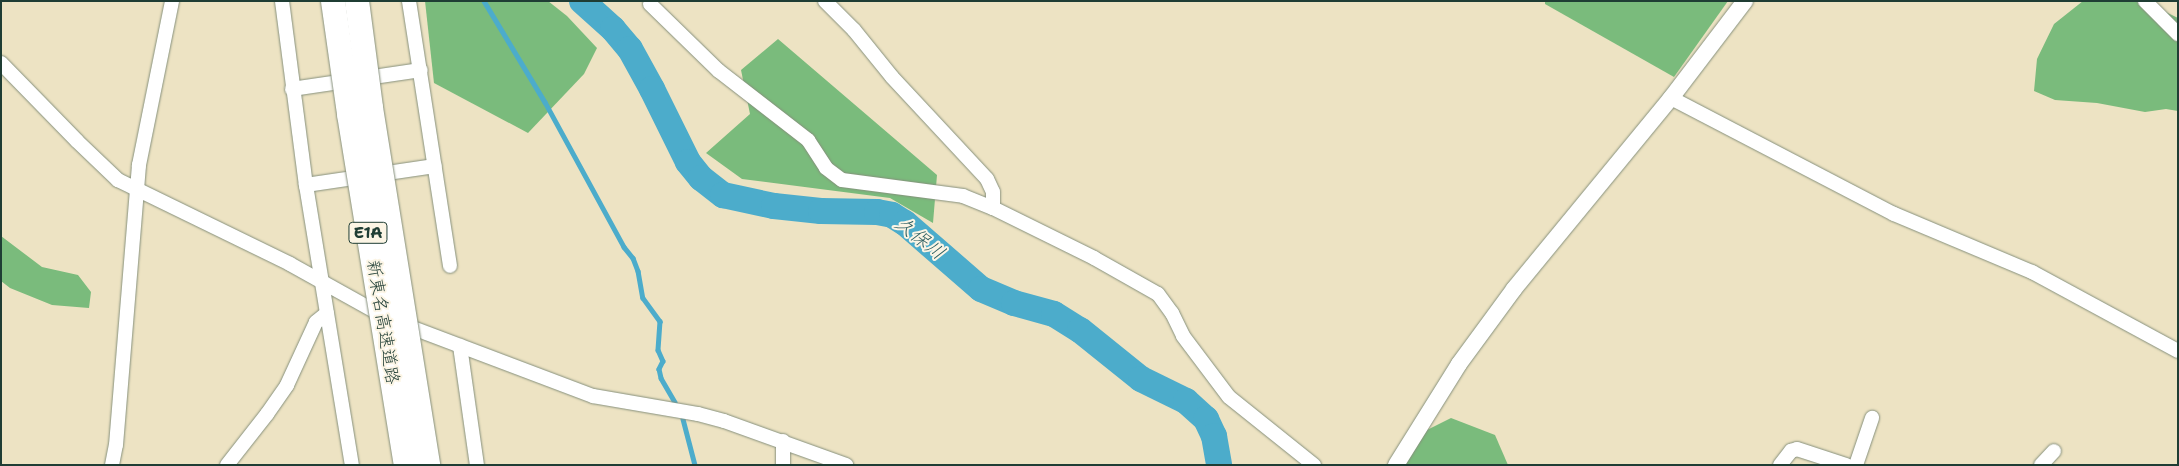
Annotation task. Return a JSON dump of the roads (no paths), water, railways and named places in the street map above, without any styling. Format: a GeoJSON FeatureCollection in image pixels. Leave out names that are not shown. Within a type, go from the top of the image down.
{"type":"FeatureCollection","features":[{"type":"Feature","properties":{"kind":"highway","name":"新東名高速道路"},"geometry":{"type":"LineString","coordinates":[[333,1],[349,114],[406,465]]}},
{"type":"Feature","properties":{"kind":"highway","name":"新東名高速道路"},"geometry":{"type":"LineString","coordinates":[[356,1],[371,108],[428,465]]}},
{"type":"Feature","properties":{"kind":"street"},"geometry":{"type":"LineString","coordinates":[[112,465],[116,445],[139,165],[172,1]]}},
{"type":"Feature","properties":{"kind":"street"},"geometry":{"type":"LineString","coordinates":[[282,1],[306,185],[352,465]]}},
{"type":"Feature","properties":{"kind":"street"},"geometry":{"type":"LineString","coordinates":[[409,1],[450,266]]}},
{"type":"Feature","properties":{"kind":"street"},"geometry":{"type":"LineString","coordinates":[[825,1],[854,30],[892,77],[987,179],[993,192],[993,208]]}},
{"type":"Feature","properties":{"kind":"street"},"geometry":{"type":"LineString","coordinates":[[1396,465],[1459,364],[1508,297],[1671,98],[1745,1]]}},
{"type":"Feature","properties":{"kind":"street"},"geometry":{"type":"LineString","coordinates":[[2145,1],[2178,34]]}},
{"type":"Feature","properties":{"kind":"street"},"geometry":{"type":"LineString","coordinates":[[650,2],[719,71],[808,140],[826,168],[842,180],[963,196],[993,208],[1094,258],[1158,294],[1172,313],[1183,336],[1229,397],[1314,465]]}},
{"type":"Feature","properties":{"kind":"street"},"geometry":{"type":"LineString","coordinates":[[1,63],[118,180],[322,281],[389,319],[593,396],[698,414],[783,441],[824,461],[846,465]]}},
{"type":"Feature","properties":{"kind":"street"},"geometry":{"type":"LineString","coordinates":[[292,89],[421,70]]}},
{"type":"Feature","properties":{"kind":"street"},"geometry":{"type":"LineString","coordinates":[[1671,98],[1894,214],[2032,272],[2178,351]]}},
{"type":"Feature","properties":{"kind":"street"},"geometry":{"type":"LineString","coordinates":[[306,185],[435,166]]}},
{"type":"Feature","properties":{"kind":"street"},"geometry":{"type":"LineString","coordinates":[[227,465],[287,385],[316,322],[327,313]]}},
{"type":"Feature","properties":{"kind":"street"},"geometry":{"type":"LineString","coordinates":[[460,346],[477,465]]}},
{"type":"Feature","properties":{"kind":"street"},"geometry":{"type":"LineString","coordinates":[[1856,465],[1872,418]]}},
{"type":"Feature","properties":{"kind":"street"},"geometry":{"type":"LineString","coordinates":[[783,441],[783,465]]}},
{"type":"Feature","properties":{"kind":"street"},"geometry":{"type":"LineString","coordinates":[[1780,465],[1792,451],[1797,449],[1846,465]]}},
{"type":"Feature","properties":{"kind":"street"},"geometry":{"type":"LineString","coordinates":[[2041,465],[2054,451]]}},
{"type":"Feature","properties":{"kind":"waterway"},"geometry":{"type":"LineString","coordinates":[[484,1],[545,102],[624,247],[633,258],[638,271],[643,298],[660,321],[658,350],[663,361],[659,369],[661,378],[675,402]]}},
{"type":"Feature","properties":{"kind":"waterway","name":"久保川"},"geometry":{"type":"LineString","coordinates":[[582,1],[613,29],[630,49],[688,162],[701,178],[723,195],[774,206],[821,211],[877,212],[892,215],[905,223],[981,289],[1014,303],[1054,314],[1080,330],[1141,379],[1186,401],[1206,419],[1214,436],[1219,465]]}},
{"type":"Feature","properties":{"kind":"waterway"},"geometry":{"type":"LineString","coordinates":[[683,419],[695,465]]}}]}
